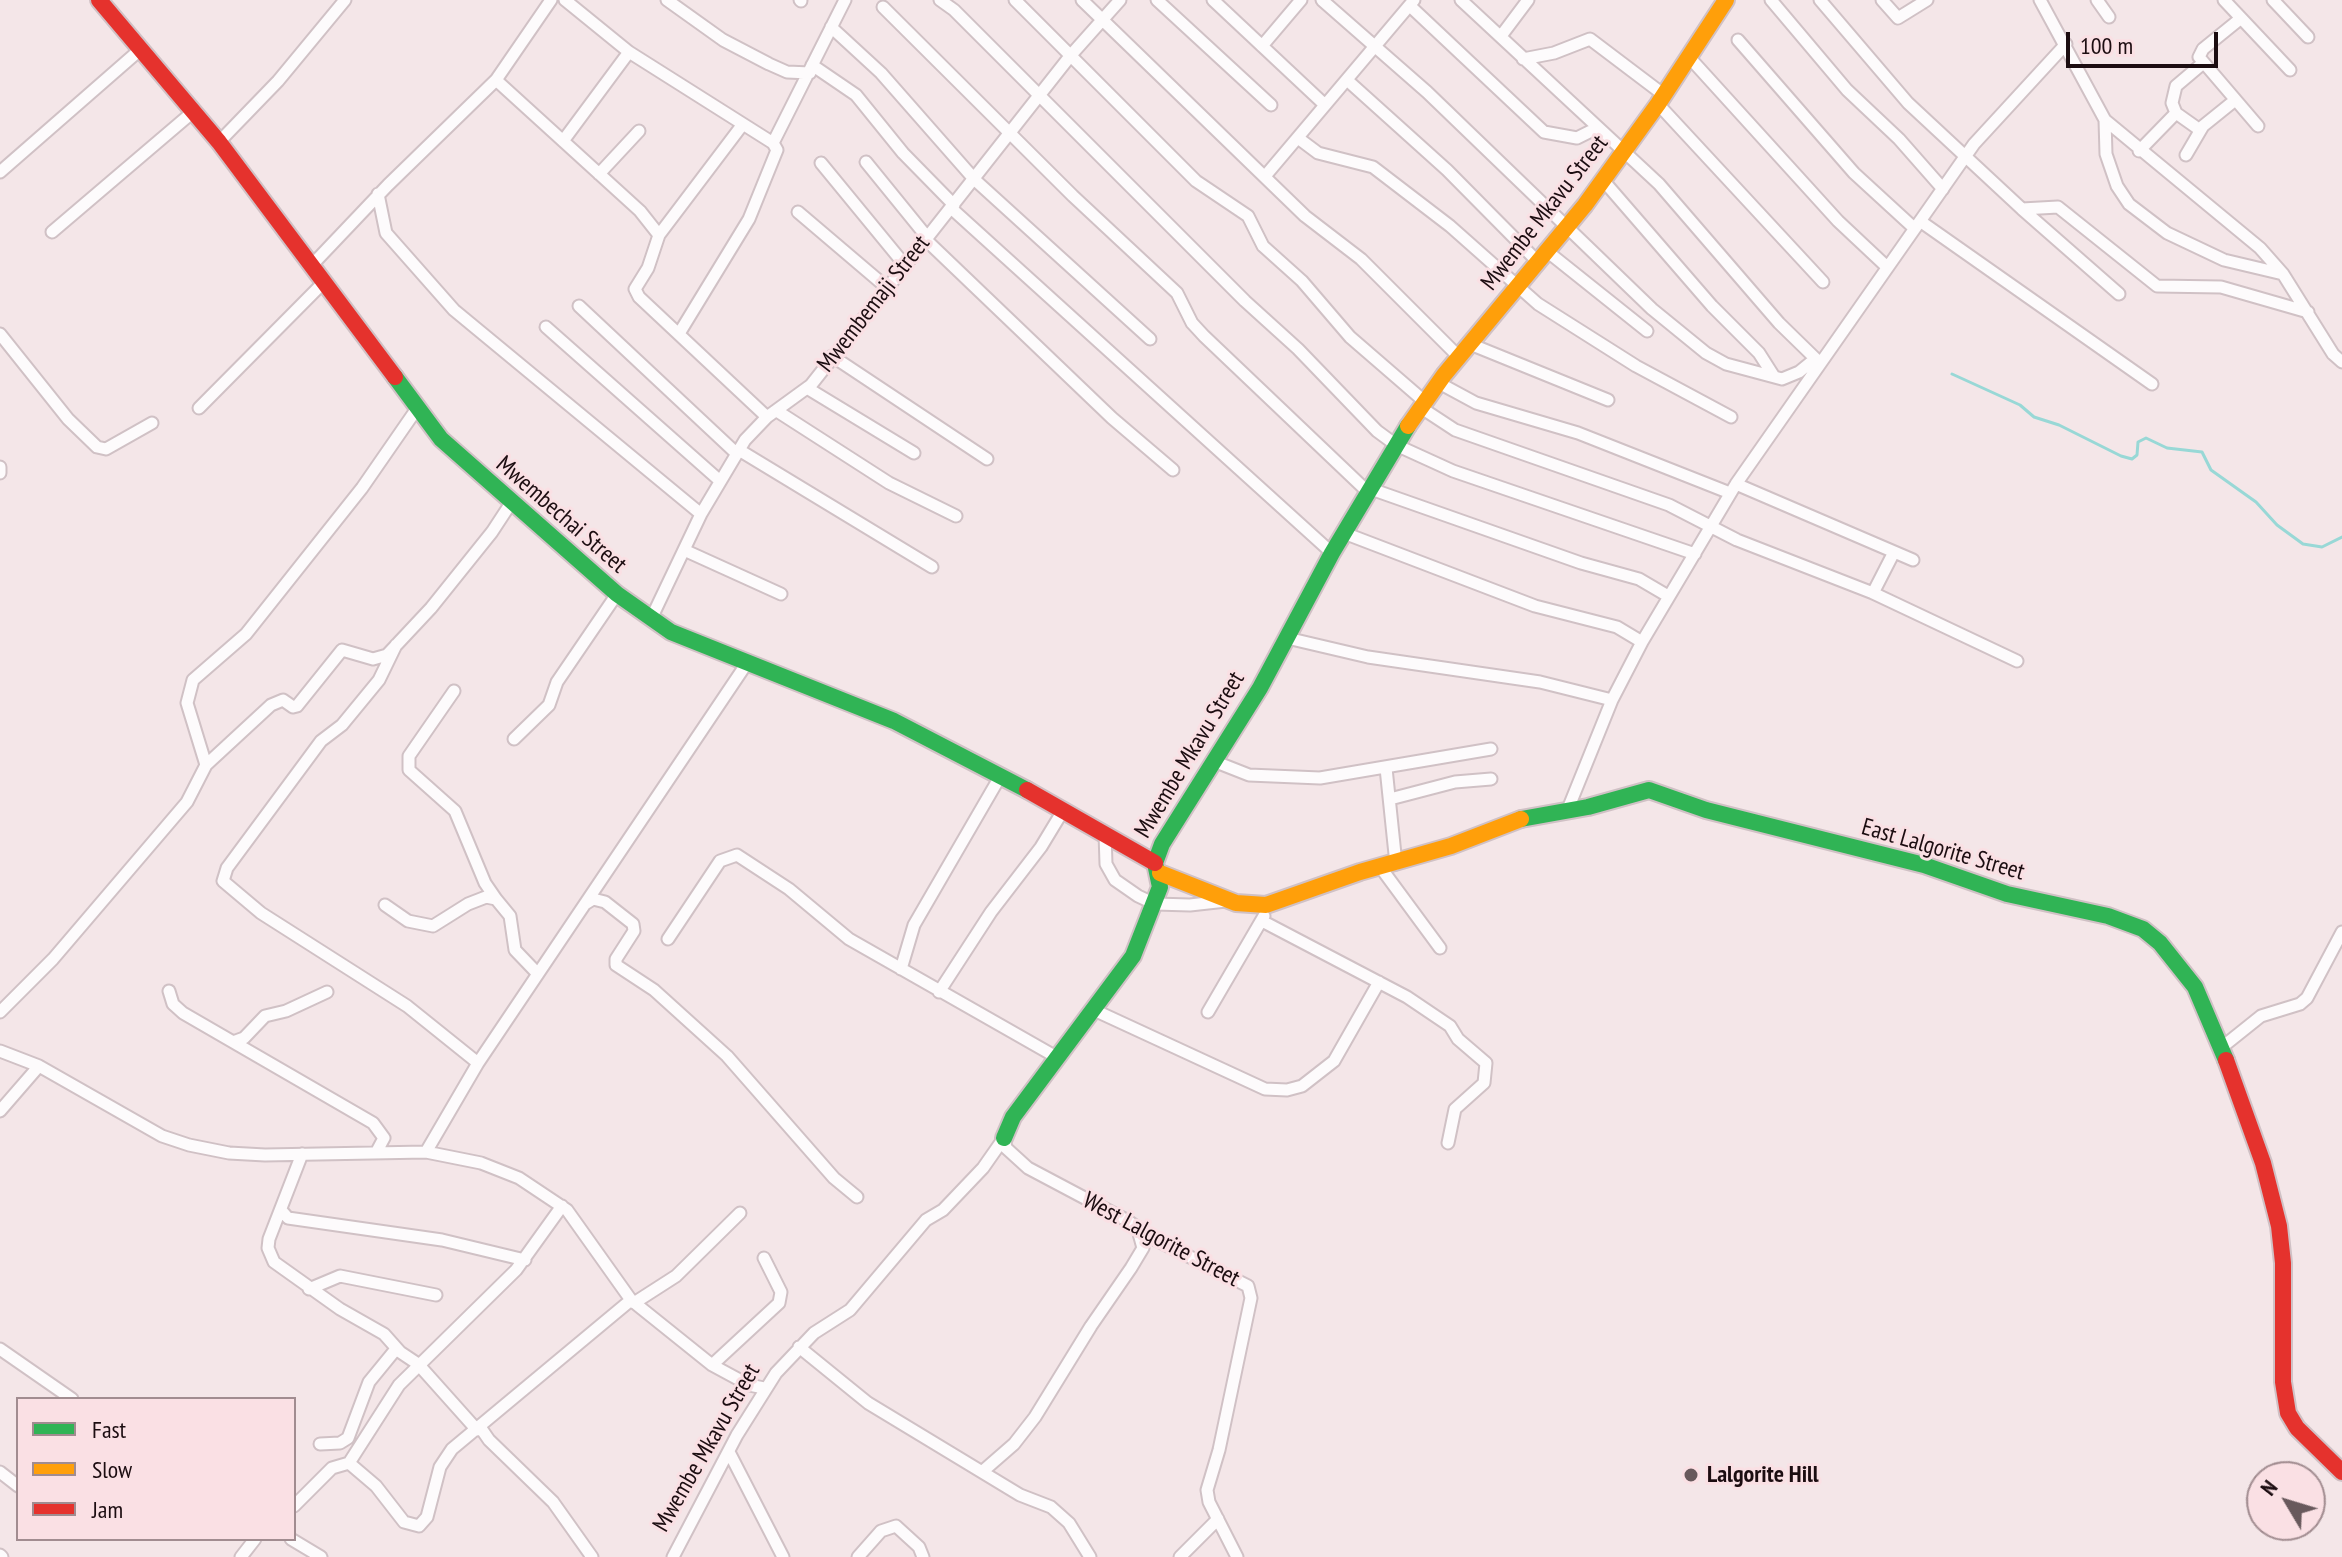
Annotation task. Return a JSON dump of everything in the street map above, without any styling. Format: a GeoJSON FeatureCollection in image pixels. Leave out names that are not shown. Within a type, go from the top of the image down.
{"type":"FeatureCollection","features":[{"type":"Feature","properties":{"kind":"street","name":"Mwembechai Street"},"geometry":{"type":"LineString","coordinates":[[99,0],[219,142],[416,410],[454,452],[617,594],[671,632],[894,721],[1001,775],[1105,833],[1158,868]]}},
{"type":"Feature","properties":{"kind":"street"},"geometry":{"type":"LineString","coordinates":[[219,142],[278,81],[345,0]]}},
{"type":"Feature","properties":{"kind":"street"},"geometry":{"type":"LineString","coordinates":[[312,265],[378,194],[496,80],[551,0]]}},
{"type":"Feature","properties":{"kind":"street"},"geometry":{"type":"LineString","coordinates":[[565,0],[629,52],[773,143],[777,156],[749,219],[680,332]]}},
{"type":"Feature","properties":{"kind":"street"},"geometry":{"type":"LineString","coordinates":[[667,0],[723,40],[769,64],[787,72],[811,69],[856,95],[903,153],[953,206],[1332,553]]}},
{"type":"Feature","properties":{"kind":"street"},"geometry":{"type":"LineString","coordinates":[[773,143],[845,0]]}},
{"type":"Feature","properties":{"kind":"street"},"geometry":{"type":"LineString","coordinates":[[940,0],[954,10],[1245,301],[1306,357],[1362,417],[1396,445],[1453,471],[1695,554]]}},
{"type":"Feature","properties":{"kind":"street"},"geometry":{"type":"LineString","coordinates":[[1015,0],[1196,181],[1248,216],[1263,246],[1302,281],[1350,337],[1422,404],[1455,430],[1669,505],[1770,555],[1873,593],[2017,661]]}},
{"type":"Feature","properties":{"kind":"street"},"geometry":{"type":"LineString","coordinates":[[1082,0],[1305,216],[1361,259],[1465,350],[1608,400]]}},
{"type":"Feature","properties":{"kind":"street","name":"Mwembemaji Street"},"geometry":{"type":"LineString","coordinates":[[651,619],[701,514],[737,452],[772,414],[807,388],[885,286],[975,180],[1071,55],[1120,0]]}},
{"type":"Feature","properties":{"kind":"street"},"geometry":{"type":"LineString","coordinates":[[1157,0],[1271,105]]}},
{"type":"Feature","properties":{"kind":"street"},"geometry":{"type":"LineString","coordinates":[[1213,0],[1325,105]]}},
{"type":"Feature","properties":{"kind":"street"},"geometry":{"type":"LineString","coordinates":[[1262,46],[1301,0]]}},
{"type":"Feature","properties":{"kind":"street"},"geometry":{"type":"LineString","coordinates":[[1322,0],[1377,47],[1569,226],[1652,309],[1706,353],[1735,367],[1790,378],[1817,360]]}},
{"type":"Feature","properties":{"kind":"street"},"geometry":{"type":"LineString","coordinates":[[1461,0],[1595,129],[1659,184],[1779,323],[1817,360]]}},
{"type":"Feature","properties":{"kind":"street"},"geometry":{"type":"LineString","coordinates":[[1501,36],[1528,0]]}},
{"type":"Feature","properties":{"kind":"street","name":"Mwembe Mkavu Street"},"geometry":{"type":"LineString","coordinates":[[673,1557],[764,1388],[799,1347],[850,1310],[926,1220],[943,1210],[983,1168],[1004,1138],[1013,1117],[1133,956],[1155,904],[1162,844],[1216,762],[1396,445],[1422,404],[1544,258],[1624,152],[1726,0]]}},
{"type":"Feature","properties":{"kind":"street"},"geometry":{"type":"LineString","coordinates":[[1771,0],[1847,90],[1899,139],[1943,189]]}},
{"type":"Feature","properties":{"kind":"street"},"geometry":{"type":"LineString","coordinates":[[1820,0],[1908,103],[2119,294]]}},
{"type":"Feature","properties":{"kind":"street"},"geometry":{"type":"LineString","coordinates":[[1882,0],[1898,18],[1927,0]]}},
{"type":"Feature","properties":{"kind":"street"},"geometry":{"type":"LineString","coordinates":[[2040,0],[2105,120],[2260,248],[2283,274],[2333,354],[2342,362]]}},
{"type":"Feature","properties":{"kind":"street"},"geometry":{"type":"LineString","coordinates":[[2097,0],[2109,17]]}},
{"type":"Feature","properties":{"kind":"street"},"geometry":{"type":"LineString","coordinates":[[2224,0],[2290,70]]}},
{"type":"Feature","properties":{"kind":"street"},"geometry":{"type":"LineString","coordinates":[[2273,0],[2308,37]]}},
{"type":"Feature","properties":{"kind":"street"},"geometry":{"type":"LineString","coordinates":[[1266,175],[1412,3],[1544,132],[1577,138],[1595,129]]}},
{"type":"Feature","properties":{"kind":"street"},"geometry":{"type":"LineString","coordinates":[[883,7],[1010,134],[1177,293],[1192,323],[1204,336],[1370,491],[1581,563],[1639,579],[1668,596]]}},
{"type":"Feature","properties":{"kind":"street"},"geometry":{"type":"LineString","coordinates":[[2240,19],[2203,49],[2199,57],[2258,126]]}},
{"type":"Feature","properties":{"kind":"street"},"geometry":{"type":"LineString","coordinates":[[831,27],[881,73],[975,180],[1150,339]]}},
{"type":"Feature","properties":{"kind":"street"},"geometry":{"type":"LineString","coordinates":[[1523,59],[1554,53],[1590,39],[1661,100],[1823,282]]}},
{"type":"Feature","properties":{"kind":"street"},"geometry":{"type":"LineString","coordinates":[[1738,40],[1854,173],[1917,224],[2152,384]]}},
{"type":"Feature","properties":{"kind":"street"},"geometry":{"type":"LineString","coordinates":[[1568,809],[1612,700],[1668,596],[1733,489],[1817,360],[1967,155],[2066,44]]}},
{"type":"Feature","properties":{"kind":"street"},"geometry":{"type":"LineString","coordinates":[[0,172],[142,48]]}},
{"type":"Feature","properties":{"kind":"street"},"geometry":{"type":"LineString","coordinates":[[563,141],[629,52]]}},
{"type":"Feature","properties":{"kind":"street"},"geometry":{"type":"LineString","coordinates":[[1689,57],[1838,221],[1887,267]]}},
{"type":"Feature","properties":{"kind":"street"},"geometry":{"type":"LineString","coordinates":[[2200,130],[2176,113],[2172,103],[2176,86],[2202,64]]}},
{"type":"Feature","properties":{"kind":"street"},"geometry":{"type":"LineString","coordinates":[[496,80],[640,211],[659,235]]}},
{"type":"Feature","properties":{"kind":"street"},"geometry":{"type":"LineString","coordinates":[[1347,80],[1544,258],[1647,331]]}},
{"type":"Feature","properties":{"kind":"street"},"geometry":{"type":"LineString","coordinates":[[2186,155],[2200,130],[2234,101]]}},
{"type":"Feature","properties":{"kind":"street"},"geometry":{"type":"LineString","coordinates":[[52,232],[194,111]]}},
{"type":"Feature","properties":{"kind":"street"},"geometry":{"type":"LineString","coordinates":[[2139,151],[2176,113]]}},
{"type":"Feature","properties":{"kind":"street"},"geometry":{"type":"LineString","coordinates":[[2105,120],[2106,154],[2117,186],[2129,204],[2167,233],[2224,260],[2283,274]]}},
{"type":"Feature","properties":{"kind":"street"},"geometry":{"type":"LineString","coordinates":[[743,124],[659,235],[648,268],[637,282],[636,294],[772,414],[889,483],[956,516]]}},
{"type":"Feature","properties":{"kind":"street"},"geometry":{"type":"LineString","coordinates":[[599,174],[639,131]]}},
{"type":"Feature","properties":{"kind":"street"},"geometry":{"type":"LineString","coordinates":[[1298,138],[1318,153],[1373,167],[1450,226],[1518,289],[1606,348],[1731,417]]}},
{"type":"Feature","properties":{"kind":"street"},"geometry":{"type":"LineString","coordinates":[[866,162],[926,238],[1112,418],[1173,470]]}},
{"type":"Feature","properties":{"kind":"street"},"geometry":{"type":"LineString","coordinates":[[821,163],[881,241],[904,264]]}},
{"type":"Feature","properties":{"kind":"street"},"geometry":{"type":"LineString","coordinates":[[1602,179],[1712,306],[1759,353],[1773,375]]}},
{"type":"Feature","properties":{"kind":"street"},"geometry":{"type":"LineString","coordinates":[[378,194],[386,233],[454,310],[701,514]]}},
{"type":"Feature","properties":{"kind":"street"},"geometry":{"type":"LineString","coordinates":[[2022,209],[2058,207],[2157,286],[2221,287],[2308,312]]}},
{"type":"Feature","properties":{"kind":"street"},"geometry":{"type":"LineString","coordinates":[[798,212],[885,286]]}},
{"type":"Feature","properties":{"kind":"street"},"geometry":{"type":"LineString","coordinates":[[199,408],[324,282]]}},
{"type":"Feature","properties":{"kind":"street"},"geometry":{"type":"LineString","coordinates":[[579,306],[737,452],[932,567]]}},
{"type":"Feature","properties":{"kind":"street"},"geometry":{"type":"LineString","coordinates":[[546,327],[719,480]]}},
{"type":"Feature","properties":{"kind":"street"},"geometry":{"type":"LineString","coordinates":[[0,334],[68,419],[97,447],[106,449],[152,423]]}},
{"type":"Feature","properties":{"kind":"street"},"geometry":{"type":"LineString","coordinates":[[832,356],[987,459]]}},
{"type":"Feature","properties":{"kind":"street"},"geometry":{"type":"LineString","coordinates":[[1439,383],[1476,403],[1578,433],[1733,489],[1913,560]]}},
{"type":"Feature","properties":{"kind":"street"},"geometry":{"type":"LineString","coordinates":[[807,388],[914,453]]}},
{"type":"Feature","properties":{"kind":"street"},"geometry":{"type":"LineString","coordinates":[[206,765],[187,703],[193,680],[246,634],[362,488],[416,410]]}},
{"type":"Feature","properties":{"kind":"street"},"geometry":{"type":"LineString","coordinates":[[0,467],[0,473]]}},
{"type":"Feature","properties":{"kind":"street"},"geometry":{"type":"LineString","coordinates":[[0,1012],[53,959],[165,829],[187,802],[206,765],[271,705],[286,700],[295,707],[342,650],[373,659],[387,655],[431,608],[492,532],[511,503]]}},
{"type":"Feature","properties":{"kind":"street"},"geometry":{"type":"LineString","coordinates":[[1344,533],[1535,606],[1617,627],[1642,642]]}},
{"type":"Feature","properties":{"kind":"street"},"geometry":{"type":"LineString","coordinates":[[684,550],[781,594]]}},
{"type":"Feature","properties":{"kind":"street"},"geometry":{"type":"LineString","coordinates":[[1873,593],[1893,554]]}},
{"type":"Feature","properties":{"kind":"street"},"geometry":{"type":"LineString","coordinates":[[514,739],[549,705],[557,682],[617,594]]}},
{"type":"Feature","properties":{"kind":"street"},"geometry":{"type":"LineString","coordinates":[[1287,638],[1368,657],[1540,682],[1612,700]]}},
{"type":"Feature","properties":{"kind":"street"},"geometry":{"type":"LineString","coordinates":[[396,645],[379,680],[342,725],[321,741],[227,868],[223,881],[261,913],[407,1006],[478,1063]]}},
{"type":"Feature","properties":{"kind":"street"},"geometry":{"type":"LineString","coordinates":[[426,1152],[478,1063],[747,663]]}},
{"type":"Feature","properties":{"kind":"street"},"geometry":{"type":"LineString","coordinates":[[454,691],[409,756],[409,770],[455,811],[485,883],[510,916],[515,950],[538,974]]}},
{"type":"Feature","properties":{"kind":"street"},"geometry":{"type":"LineString","coordinates":[[1216,762],[1249,775],[1294,778],[1386,768],[1491,749]]}},
{"type":"Feature","properties":{"kind":"street"},"geometry":{"type":"LineString","coordinates":[[1386,768],[1390,799],[1388,866],[1440,948]]}},
{"type":"Feature","properties":{"kind":"street"},"geometry":{"type":"LineString","coordinates":[[901,969],[914,925],[1001,775]]}},
{"type":"Feature","properties":{"kind":"street"},"geometry":{"type":"LineString","coordinates":[[1390,799],[1455,782],[1491,779]]}},
{"type":"Feature","properties":{"kind":"street","name":"East Lalgorite Street"},"geometry":{"type":"LineString","coordinates":[[1158,868],[1229,900],[1254,905],[1271,904],[1525,817],[1588,807],[1636,791],[1657,791],[1706,810],[1924,865],[2007,894],[2108,916],[2143,929],[2195,987],[2251,1123],[2279,1226],[2283,1263],[2283,1382],[2288,1413],[2297,1428],[2342,1472]]}},
{"type":"Feature","properties":{"kind":"street"},"geometry":{"type":"LineString","coordinates":[[939,992],[991,912],[1041,847],[1064,809]]}},
{"type":"Feature","properties":{"kind":"street"},"geometry":{"type":"LineString","coordinates":[[1105,833],[1106,864],[1115,880],[1155,904],[1190,905],[1229,900]]}},
{"type":"Feature","properties":{"kind":"street"},"geometry":{"type":"LineString","coordinates":[[668,939],[720,861],[737,855],[789,889],[849,939],[1058,1058]]}},
{"type":"Feature","properties":{"kind":"street"},"geometry":{"type":"LineString","coordinates":[[385,905],[408,921],[433,926],[468,904],[486,897],[496,899]]}},
{"type":"Feature","properties":{"kind":"street"},"geometry":{"type":"LineString","coordinates":[[585,904],[599,899],[633,924],[634,931],[616,959],[616,965],[646,983],[727,1056],[834,1178],[857,1197]]}},
{"type":"Feature","properties":{"kind":"street"},"geometry":{"type":"LineString","coordinates":[[1208,1012],[1271,904]]}},
{"type":"Feature","properties":{"kind":"street"},"geometry":{"type":"LineString","coordinates":[[1262,921],[1379,982],[1450,1026],[1458,1039],[1486,1063],[1484,1083],[1455,1109],[1448,1143]]}},
{"type":"Feature","properties":{"kind":"street"},"geometry":{"type":"LineString","coordinates":[[2221,1048],[2261,1016],[2300,1004],[2307,998],[2342,932]]}},
{"type":"Feature","properties":{"kind":"street"},"geometry":{"type":"LineString","coordinates":[[1094,1010],[1195,1060],[1265,1089],[1287,1090],[1302,1086],[1334,1061],[1379,982]]}},
{"type":"Feature","properties":{"kind":"street"},"geometry":{"type":"LineString","coordinates":[[169,991],[176,1007],[373,1123],[384,1138],[377,1151]]}},
{"type":"Feature","properties":{"kind":"street"},"geometry":{"type":"LineString","coordinates":[[233,1042],[244,1038],[265,1016],[286,1011],[327,992]]}},
{"type":"Feature","properties":{"kind":"street"},"geometry":{"type":"LineString","coordinates":[[0,1051],[39,1066],[171,1139],[229,1153],[426,1152],[499,1169],[532,1185],[562,1206],[632,1301],[712,1365],[749,1385],[764,1388]]}},
{"type":"Feature","properties":{"kind":"street"},"geometry":{"type":"LineString","coordinates":[[0,1111],[39,1066]]}},
{"type":"Feature","properties":{"kind":"street","name":"West Lalgorite Street"},"geometry":{"type":"LineString","coordinates":[[1004,1138],[1006,1148],[1028,1168],[1138,1229],[1234,1275],[1251,1291],[1219,1450],[1207,1490],[1237,1557]]}},
{"type":"Feature","properties":{"kind":"street"},"geometry":{"type":"LineString","coordinates":[[302,1154],[269,1239],[270,1256],[309,1289],[378,1330],[396,1349],[418,1364],[478,1429],[553,1502],[592,1557]]}},
{"type":"Feature","properties":{"kind":"street"},"geometry":{"type":"LineString","coordinates":[[296,1504],[332,1468],[349,1463],[399,1385],[525,1260],[562,1206]]}},
{"type":"Feature","properties":{"kind":"street"},"geometry":{"type":"LineString","coordinates":[[281,1210],[288,1218],[442,1240],[525,1260]]}},
{"type":"Feature","properties":{"kind":"street"},"geometry":{"type":"LineString","coordinates":[[349,1463],[376,1486],[404,1522],[419,1526],[427,1517],[445,1457],[512,1396],[632,1301],[676,1276],[740,1213]]}},
{"type":"Feature","properties":{"kind":"street"},"geometry":{"type":"LineString","coordinates":[[983,1471],[1014,1444],[1035,1417],[1096,1317],[1136,1260],[1143,1243],[1138,1229]]}},
{"type":"Feature","properties":{"kind":"street"},"geometry":{"type":"LineString","coordinates":[[712,1365],[779,1303],[781,1292],[764,1258]]}},
{"type":"Feature","properties":{"kind":"street"},"geometry":{"type":"LineString","coordinates":[[309,1289],[340,1276],[436,1295]]}},
{"type":"Feature","properties":{"kind":"street"},"geometry":{"type":"LineString","coordinates":[[799,1347],[850,1391],[1060,1514],[1090,1557]]}},
{"type":"Feature","properties":{"kind":"street"},"geometry":{"type":"LineString","coordinates":[[0,1349],[69,1397]]}},
{"type":"Feature","properties":{"kind":"street"},"geometry":{"type":"LineString","coordinates":[[320,1444],[340,1443],[348,1438],[369,1382],[396,1349]]}},
{"type":"Feature","properties":{"kind":"street"},"geometry":{"type":"LineString","coordinates":[[729,1452],[783,1557]]}},
{"type":"Feature","properties":{"kind":"street"},"geometry":{"type":"LineString","coordinates":[[0,1472],[16,1484]]}},
{"type":"Feature","properties":{"kind":"street"},"geometry":{"type":"LineString","coordinates":[[1180,1557],[1218,1519]]}},
{"type":"Feature","properties":{"kind":"street"},"geometry":{"type":"LineString","coordinates":[[858,1557],[881,1531],[896,1526],[919,1547],[923,1557]]}},
{"type":"Feature","properties":{"kind":"street"},"geometry":{"type":"LineString","coordinates":[[241,1557],[253,1541]]}},
{"type":"Feature","properties":{"kind":"street"},"geometry":{"type":"LineString","coordinates":[[294,1541],[321,1557]]}},
{"type":"Feature","properties":{"kind":"waterway"},"geometry":{"type":"LineString","coordinates":[[1952,374],[2020,405],[2034,417],[2059,425],[2121,456],[2132,459],[2137,455],[2138,442],[2146,438],[2167,448],[2202,452],[2211,470],[2256,502],[2277,525],[2303,544],[2322,547],[2342,537]]}},
{"type":"Feature","properties":{"kind":"traffic: fast"},"geometry":{"type":"LineString","coordinates":[[395,377],[441,439],[617,594],[671,632],[894,721],[1027,790]]}},
{"type":"Feature","properties":{"kind":"traffic: fast"},"geometry":{"type":"LineString","coordinates":[[1004,1138],[1013,1117],[1133,956],[1160,887],[1155,863],[1162,844],[1260,688],[1332,553],[1408,426]]}},
{"type":"Feature","properties":{"kind":"traffic: fast"},"geometry":{"type":"LineString","coordinates":[[1521,819],[1588,807],[1649,790],[1706,810],[1924,865],[2007,894],[2108,916],[2143,929],[2160,943],[2195,987],[2226,1060]]}},
{"type":"Feature","properties":{"kind":"traffic: slow"},"geometry":{"type":"LineString","coordinates":[[1408,426],[1444,375],[1585,205],[1658,104],[1726,0]]}},
{"type":"Feature","properties":{"kind":"traffic: slow"},"geometry":{"type":"LineString","coordinates":[[1160,873],[1236,903],[1266,905],[1360,872],[1451,846],[1521,819]]}},
{"type":"Feature","properties":{"kind":"traffic: jam"},"geometry":{"type":"LineString","coordinates":[[99,0],[219,142],[395,377]]}},
{"type":"Feature","properties":{"kind":"traffic: jam"},"geometry":{"type":"LineString","coordinates":[[1027,790],[1155,863]]}},
{"type":"Feature","properties":{"kind":"traffic: jam"},"geometry":{"type":"LineString","coordinates":[[2226,1060],[2263,1163],[2279,1226],[2283,1263],[2283,1382],[2288,1413],[2297,1428],[2342,1472]]}},
{"type":"Feature","properties":{"kind":"place","name":"Lalgorite Hill"},"geometry":{"type":"Point","coordinates":[1691,1475]}}]}
